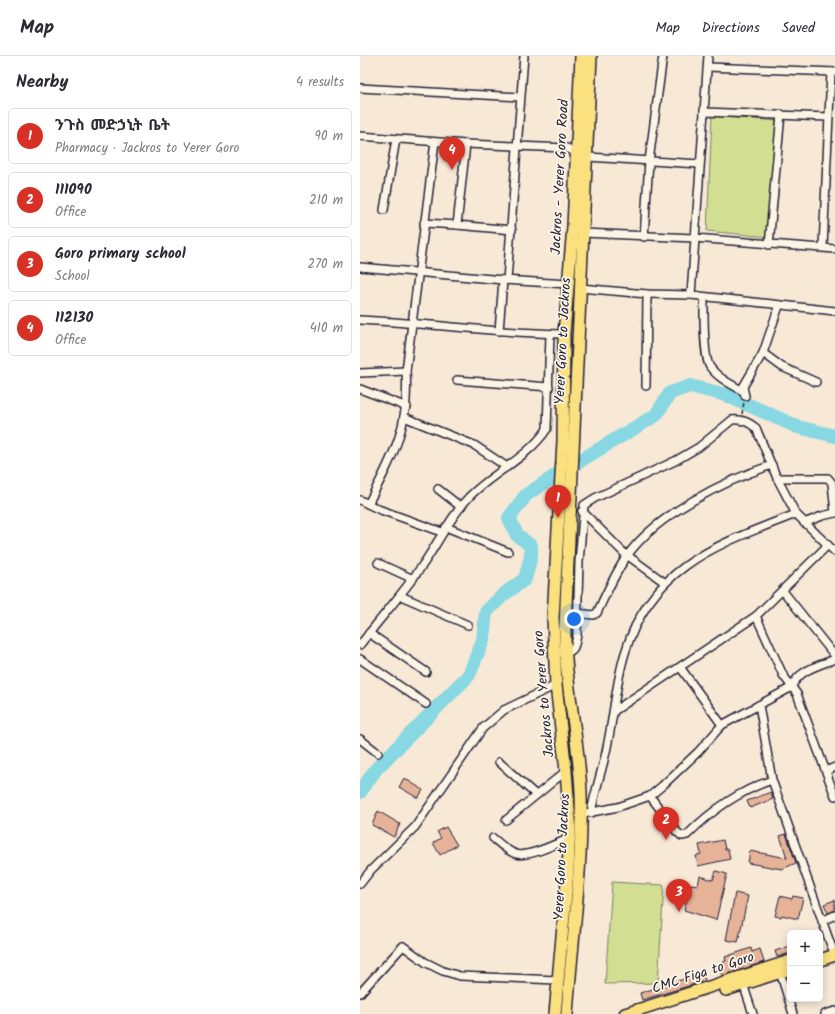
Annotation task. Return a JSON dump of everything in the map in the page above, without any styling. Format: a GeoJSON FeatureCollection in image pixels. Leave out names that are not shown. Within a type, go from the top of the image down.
{"type":"FeatureCollection","features":[{"type":"Feature","properties":{"kind":"main road","name":"Jackros - Yerer Goro Road"},"geometry":{"type":"LineString","coordinates":[[564,347],[581,56]]}},
{"type":"Feature","properties":{"kind":"main road","name":"Yerer Goro to Jackros"},"geometry":{"type":"LineString","coordinates":[[567,1014],[579,861],[586,813],[581,792],[564,654],[580,288],[588,157],[591,56]]}},
{"type":"Feature","properties":{"kind":"main road","name":"Jackros to Yerer Goro"},"geometry":{"type":"LineString","coordinates":[[555,1014],[570,838],[570,813],[566,770],[555,680],[553,618],[563,442],[564,347]]}},
{"type":"Feature","properties":{"kind":"main road"},"geometry":{"type":"LineString","coordinates":[[823,952],[834,950]]}},
{"type":"Feature","properties":{"kind":"main road"},"geometry":{"type":"LineString","coordinates":[[823,958],[834,950]]}},
{"type":"Feature","properties":{"kind":"main road","name":"CMC Figa to Goro"},"geometry":{"type":"LineString","coordinates":[[625,1014],[787,962]]}},
{"type":"Feature","properties":{"kind":"main road"},"geometry":{"type":"LineString","coordinates":[[650,1014],[785,971]]}},
{"type":"Feature","properties":{"kind":"street"},"geometry":{"type":"LineString","coordinates":[[499,331],[512,230],[524,56]]}},
{"type":"Feature","properties":{"kind":"street"},"geometry":{"type":"LineString","coordinates":[[644,237],[649,161],[663,56]]}},
{"type":"Feature","properties":{"kind":"street"},"geometry":{"type":"LineString","coordinates":[[691,295],[699,164],[708,56]]}},
{"type":"Feature","properties":{"kind":"street"},"geometry":{"type":"LineString","coordinates":[[708,67],[833,72],[828,117],[823,247]]}},
{"type":"Feature","properties":{"kind":"street"},"geometry":{"type":"LineString","coordinates":[[360,88],[520,97]]}},
{"type":"Feature","properties":{"kind":"street"},"geometry":{"type":"LineString","coordinates":[[704,112],[828,117]]}},
{"type":"Feature","properties":{"kind":"street"},"geometry":{"type":"LineString","coordinates":[[769,245],[781,114]]}},
{"type":"Feature","properties":{"kind":"street"},"geometry":{"type":"LineString","coordinates":[[360,136],[517,147],[567,148],[575,152]]}},
{"type":"Feature","properties":{"kind":"street"},"geometry":{"type":"LineString","coordinates":[[384,210],[396,139]]}},
{"type":"Feature","properties":{"kind":"street"},"geometry":{"type":"LineString","coordinates":[[368,504],[398,444],[407,407],[406,371],[417,272],[435,142]]}},
{"type":"Feature","properties":{"kind":"street"},"geometry":{"type":"LineString","coordinates":[[457,225],[466,144]]}},
{"type":"Feature","properties":{"kind":"street"},"geometry":{"type":"LineString","coordinates":[[588,157],[699,164]]}},
{"type":"Feature","properties":{"kind":"street"},"geometry":{"type":"LineString","coordinates":[[424,223],[512,230]]}},
{"type":"Feature","properties":{"kind":"street"},"geometry":{"type":"LineString","coordinates":[[583,233],[644,237],[694,238],[835,249]]}},
{"type":"Feature","properties":{"kind":"street"},"geometry":{"type":"LineString","coordinates":[[360,267],[568,284]]}},
{"type":"Feature","properties":{"kind":"street"},"geometry":{"type":"LineString","coordinates":[[580,288],[647,294],[691,295],[779,306],[835,311]]}},
{"type":"Feature","properties":{"kind":"street"},"geometry":{"type":"LineString","coordinates":[[646,386],[647,294]]}},
{"type":"Feature","properties":{"kind":"street"},"geometry":{"type":"LineString","coordinates":[[704,297],[706,353],[710,367],[718,375],[744,394]]}},
{"type":"Feature","properties":{"kind":"street"},"geometry":{"type":"LineString","coordinates":[[744,394],[743,387],[763,353],[779,306]]}},
{"type":"Feature","properties":{"kind":"street"},"geometry":{"type":"LineString","coordinates":[[360,320],[412,322],[499,331],[564,334]]}},
{"type":"Feature","properties":{"kind":"street"},"geometry":{"type":"LineString","coordinates":[[360,644],[401,596],[444,529],[461,507],[488,480],[507,467],[541,438],[547,429],[550,334]]}},
{"type":"Feature","properties":{"kind":"street"},"geometry":{"type":"LineString","coordinates":[[763,353],[782,367],[816,382]]}},
{"type":"Feature","properties":{"kind":"street"},"geometry":{"type":"LineString","coordinates":[[360,373],[406,371]]}},
{"type":"Feature","properties":{"kind":"street"},"geometry":{"type":"LineString","coordinates":[[457,380],[549,387]]}},
{"type":"Feature","properties":{"kind":"street"},"geometry":{"type":"LineString","coordinates":[[360,389],[407,407]]}},
{"type":"Feature","properties":{"kind":"street"},"geometry":{"type":"LineString","coordinates":[[404,417],[474,445],[507,467]]}},
{"type":"Feature","properties":{"kind":"street"},"geometry":{"type":"LineString","coordinates":[[564,654],[572,652],[575,647],[582,511],[584,505],[595,498],[655,471],[699,447],[732,420],[737,419],[750,423],[756,428],[777,478],[796,514],[835,552]]}},
{"type":"Feature","properties":{"kind":"street"},"geometry":{"type":"LineString","coordinates":[[577,613],[593,615],[597,613],[627,556],[661,524],[689,503],[736,478],[772,465]]}},
{"type":"Feature","properties":{"kind":"street"},"geometry":{"type":"LineString","coordinates":[[777,478],[828,478],[832,483],[835,513],[804,523]]}},
{"type":"Feature","properties":{"kind":"street"},"geometry":{"type":"LineString","coordinates":[[438,489],[461,507]]}},
{"type":"Feature","properties":{"kind":"street"},"geometry":{"type":"LineString","coordinates":[[360,500],[378,510],[444,529],[508,552]]}},
{"type":"Feature","properties":{"kind":"street"},"geometry":{"type":"LineString","coordinates":[[582,511],[627,556],[664,582]]}},
{"type":"Feature","properties":{"kind":"street"},"geometry":{"type":"LineString","coordinates":[[586,813],[594,793],[608,745],[619,674],[625,652],[641,613],[664,582],[703,554],[796,514]]}},
{"type":"Feature","properties":{"kind":"street"},"geometry":{"type":"LineString","coordinates":[[614,711],[756,616],[828,545]]}},
{"type":"Feature","properties":{"kind":"street"},"geometry":{"type":"LineString","coordinates":[[378,563],[413,579]]}},
{"type":"Feature","properties":{"kind":"street"},"geometry":{"type":"LineString","coordinates":[[783,590],[835,656]]}},
{"type":"Feature","properties":{"kind":"street"},"geometry":{"type":"LineString","coordinates":[[401,596],[468,625]]}},
{"type":"Feature","properties":{"kind":"street"},"geometry":{"type":"LineString","coordinates":[[756,616],[783,676],[797,694],[835,796]]}},
{"type":"Feature","properties":{"kind":"street"},"geometry":{"type":"LineString","coordinates":[[369,633],[426,672]]}},
{"type":"Feature","properties":{"kind":"street"},"geometry":{"type":"LineString","coordinates":[[360,659],[426,704]]}},
{"type":"Feature","properties":{"kind":"street"},"geometry":{"type":"LineString","coordinates":[[586,813],[618,807],[650,796],[698,752],[722,725],[792,687],[795,680],[805,672],[835,659]]}},
{"type":"Feature","properties":{"kind":"street"},"geometry":{"type":"LineString","coordinates":[[680,667],[722,725]]}},
{"type":"Feature","properties":{"kind":"street"},"geometry":{"type":"LineString","coordinates":[[360,884],[371,870],[415,827],[483,728],[504,710],[555,680]]}},
{"type":"Feature","properties":{"kind":"street"},"geometry":{"type":"LineString","coordinates":[[760,705],[772,780],[822,921],[834,950]]}},
{"type":"Feature","properties":{"kind":"street"},"geometry":{"type":"LineString","coordinates":[[360,739],[378,753]]}},
{"type":"Feature","properties":{"kind":"street"},"geometry":{"type":"LineString","coordinates":[[499,762],[536,795]]}},
{"type":"Feature","properties":{"kind":"street"},"geometry":{"type":"LineString","coordinates":[[826,771],[835,767]]}},
{"type":"Feature","properties":{"kind":"street"},"geometry":{"type":"LineString","coordinates":[[506,820],[566,770]]}},
{"type":"Feature","properties":{"kind":"street"},"geometry":{"type":"LineString","coordinates":[[650,796],[677,832],[682,836],[687,835],[719,807],[746,791],[772,780]]}},
{"type":"Feature","properties":{"kind":"street"},"geometry":{"type":"LineString","coordinates":[[493,838],[507,850],[518,855],[548,847],[570,838]]}},
{"type":"Feature","properties":{"kind":"street"},"geometry":{"type":"LineString","coordinates":[[822,921],[835,915]]}},
{"type":"Feature","properties":{"kind":"street"},"geometry":{"type":"LineString","coordinates":[[360,993],[403,946],[425,962],[444,971],[460,976],[557,980]]}},
{"type":"Feature","properties":{"kind":"street"},"geometry":{"type":"LineString","coordinates":[[785,971],[793,1014]]}},
{"type":"Feature","properties":{"kind":"street"},"geometry":{"type":"LineString","coordinates":[[743,984],[753,1014]]}},
{"type":"Feature","properties":{"kind":"street"},"geometry":{"type":"LineString","coordinates":[[825,1014],[835,1012]]}},
{"type":"Feature","properties":{"kind":"path"},"geometry":{"type":"LineString","coordinates":[[742,417],[744,394]]}},
{"type":"Feature","properties":{"kind":"green space"},"geometry":{"type":"Polygon","coordinates":[[[712,116],[778,121],[767,237],[707,231],[712,116]]]}},
{"type":"Feature","properties":{"kind":"green space"},"geometry":{"type":"Polygon","coordinates":[[[612,882],[664,885],[658,983],[605,984],[612,882]]]}},
{"type":"Feature","properties":{"kind":"building"},"geometry":{"type":"Polygon","coordinates":[[[404,778],[423,790],[418,798],[399,787],[404,778]]]}},
{"type":"Feature","properties":{"kind":"building"},"geometry":{"type":"Polygon","coordinates":[[[771,792],[773,799],[750,808],[747,801],[771,792]]]}},
{"type":"Feature","properties":{"kind":"building"},"geometry":{"type":"Polygon","coordinates":[[[378,811],[400,824],[394,837],[372,825],[378,811]]]}},
{"type":"Feature","properties":{"kind":"building"},"geometry":{"type":"Polygon","coordinates":[[[446,827],[457,845],[440,855],[433,843],[441,838],[437,832],[446,827]]]}},
{"type":"Feature","properties":{"kind":"building"},"geometry":{"type":"Polygon","coordinates":[[[786,834],[796,863],[782,869],[748,863],[750,851],[787,858],[780,836],[786,834]]]}},
{"type":"Feature","properties":{"kind":"building"},"geometry":{"type":"Polygon","coordinates":[[[723,840],[725,849],[728,849],[730,859],[698,866],[696,856],[701,854],[699,845],[723,840]]]}},
{"type":"Feature","properties":{"kind":"building"},"geometry":{"type":"Polygon","coordinates":[[[716,871],[727,874],[716,920],[684,910],[691,884],[698,885],[700,876],[713,880],[716,871]]]}},
{"type":"Feature","properties":{"kind":"building"},"geometry":{"type":"Polygon","coordinates":[[[735,893],[748,896],[738,942],[726,940],[735,893]]]}},
{"type":"Feature","properties":{"kind":"building"},"geometry":{"type":"Polygon","coordinates":[[[780,896],[792,899],[793,896],[803,898],[798,919],[782,915],[781,917],[775,916],[780,896]]]}},
{"type":"Feature","properties":{"kind":"building"},"geometry":{"type":"Polygon","coordinates":[[[835,900],[835,910],[828,913],[824,904],[835,900]]]}},
{"type":"Feature","properties":{"kind":"building"},"geometry":{"type":"Polygon","coordinates":[[[787,947],[787,954],[777,957],[775,951],[787,947]]]}},
{"type":"Feature","properties":{"kind":"building"},"geometry":{"type":"Polygon","coordinates":[[[751,948],[752,952],[760,949],[764,962],[722,976],[718,964],[726,961],[725,957],[751,948]]]}},
{"type":"Feature","properties":{"kind":"building"},"geometry":{"type":"Polygon","coordinates":[[[703,973],[705,981],[642,1000],[640,993],[703,973]]]}},
{"type":"Feature","properties":{"kind":"waterway"},"geometry":{"type":"LineString","coordinates":[[360,792],[376,769],[469,675],[483,640],[486,612],[503,595],[525,579],[531,556],[531,546],[517,535],[509,518],[526,495],[656,415],[670,393],[690,386],[726,395],[798,427],[835,436]]}},
{"type":"Feature","properties":{"kind":"place","name":"112130"},"geometry":{"type":"Point","coordinates":[452,170]}},
{"type":"Feature","properties":{"kind":"place","name":"ንጉስ መድኃኒት ቤት"},"geometry":{"type":"Point","coordinates":[558,518]}},
{"type":"Feature","properties":{"kind":"place","name":"111090"},"geometry":{"type":"Point","coordinates":[666,840]}},
{"type":"Feature","properties":{"kind":"place","name":"Goro primary school"},"geometry":{"type":"Point","coordinates":[679,912]}}]}
